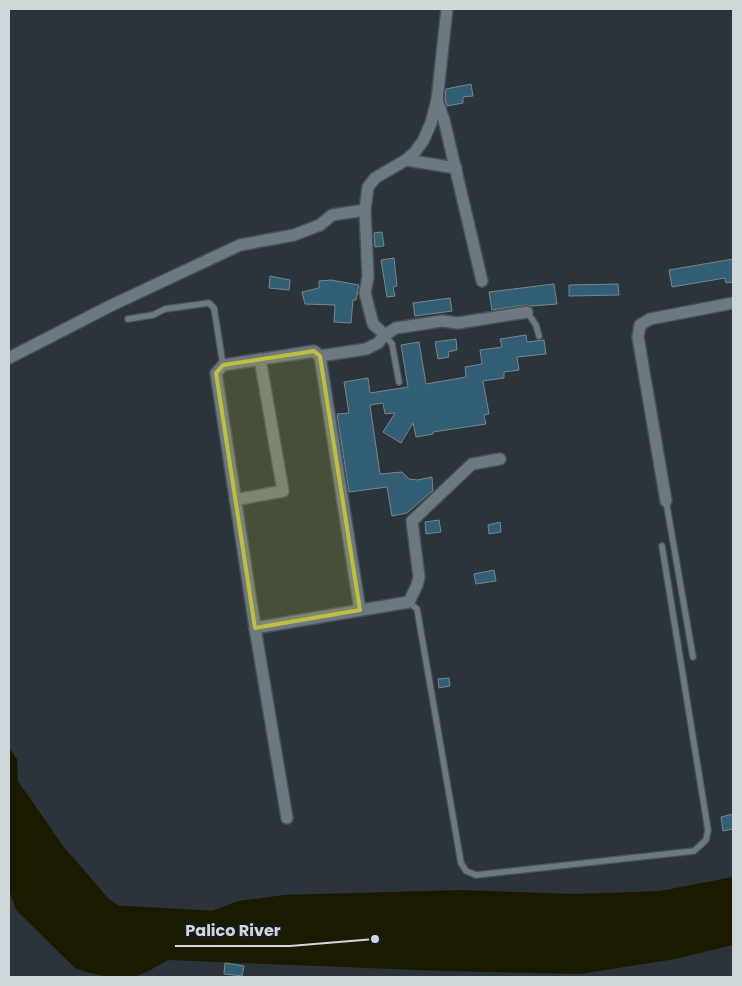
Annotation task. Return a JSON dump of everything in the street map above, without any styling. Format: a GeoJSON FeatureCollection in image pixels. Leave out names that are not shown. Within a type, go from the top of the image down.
{"type":"FeatureCollection","features":[{"type":"Feature","properties":{"kind":"street"},"geometry":{"type":"LineString","coordinates":[[385,335],[373,324],[365,293],[368,277],[365,210],[368,187],[375,178],[406,160],[423,141],[431,123],[437,100],[448,9]]}},
{"type":"Feature","properties":{"kind":"street"},"geometry":{"type":"LineString","coordinates":[[437,100],[456,168],[482,281]]}},
{"type":"Feature","properties":{"kind":"street"},"geometry":{"type":"LineString","coordinates":[[406,160],[456,168]]}},
{"type":"Feature","properties":{"kind":"street"},"geometry":{"type":"LineString","coordinates":[[9,358],[110,306],[240,245],[294,235],[320,225],[332,215],[365,210]]}},
{"type":"Feature","properties":{"kind":"street"},"geometry":{"type":"LineString","coordinates":[[666,501],[638,337],[640,325],[650,319],[733,303]]}},
{"type":"Feature","properties":{"kind":"street"},"geometry":{"type":"LineString","coordinates":[[320,356],[366,350],[396,328],[442,321],[458,323],[527,312]]}},
{"type":"Feature","properties":{"kind":"street"},"geometry":{"type":"LineString","coordinates":[[287,818],[255,628],[216,373],[223,365],[314,351],[320,356],[360,610]]}},
{"type":"Feature","properties":{"kind":"street"},"geometry":{"type":"LineString","coordinates":[[235,500],[283,491],[260,359]]}},
{"type":"Feature","properties":{"kind":"street"},"geometry":{"type":"LineString","coordinates":[[255,628],[409,602],[418,585],[419,577],[412,521],[472,464],[500,459]]}},
{"type":"Feature","properties":{"kind":"lane"},"geometry":{"type":"LineString","coordinates":[[128,319],[153,315],[165,309],[209,303],[214,308],[223,365]]}},
{"type":"Feature","properties":{"kind":"lane"},"geometry":{"type":"LineString","coordinates":[[527,312],[536,324],[539,336]]}},
{"type":"Feature","properties":{"kind":"lane"},"geometry":{"type":"LineString","coordinates":[[385,335],[392,344],[399,382]]}},
{"type":"Feature","properties":{"kind":"lane"},"geometry":{"type":"LineString","coordinates":[[666,501],[693,657]]}},
{"type":"Feature","properties":{"kind":"lane"},"geometry":{"type":"LineString","coordinates":[[409,602],[417,610],[461,863],[466,871],[476,875],[694,851],[706,840],[708,830],[662,546]]}},
{"type":"Feature","properties":{"kind":"highlighted area"},"geometry":{"type":"Polygon","coordinates":[[[314,351],[320,356],[360,610],[255,628],[216,373],[223,365],[314,351]]]}},
{"type":"Feature","properties":{"kind":"shaded area"},"geometry":{"type":"Polygon","coordinates":[[[9,748],[17,759],[18,781],[63,846],[109,899],[140,921],[183,922],[238,901],[284,895],[461,890],[574,894],[660,891],[733,877],[733,945],[675,959],[580,974],[443,971],[168,960],[137,976],[127,978],[104,976],[88,972],[75,968],[16,910],[9,890],[9,748]]]}},
{"type":"Feature","properties":{"kind":"building"},"geometry":{"type":"Polygon","coordinates":[[[471,84],[473,96],[463,97],[463,103],[447,106],[445,99],[446,89],[471,84]]]}},
{"type":"Feature","properties":{"kind":"building"},"geometry":{"type":"Polygon","coordinates":[[[382,232],[384,246],[375,247],[374,233],[382,232]]]}},
{"type":"Feature","properties":{"kind":"building"},"geometry":{"type":"Polygon","coordinates":[[[394,258],[397,286],[393,287],[395,296],[387,297],[381,260],[394,258]]]}},
{"type":"Feature","properties":{"kind":"building"},"geometry":{"type":"Polygon","coordinates":[[[733,259],[733,282],[726,283],[725,278],[672,287],[669,270],[733,259]]]}},
{"type":"Feature","properties":{"kind":"building"},"geometry":{"type":"Polygon","coordinates":[[[270,276],[290,280],[289,290],[269,288],[270,276]]]}},
{"type":"Feature","properties":{"kind":"building"},"geometry":{"type":"Polygon","coordinates":[[[331,280],[359,285],[356,300],[353,300],[351,323],[334,322],[335,305],[305,304],[302,292],[319,288],[319,281],[331,280]]]}},
{"type":"Feature","properties":{"kind":"building"},"geometry":{"type":"Polygon","coordinates":[[[554,284],[557,304],[526,305],[492,310],[489,292],[554,284]]]}},
{"type":"Feature","properties":{"kind":"building"},"geometry":{"type":"Polygon","coordinates":[[[618,284],[619,295],[569,296],[569,285],[618,284]]]}},
{"type":"Feature","properties":{"kind":"building"},"geometry":{"type":"Polygon","coordinates":[[[450,298],[452,311],[415,316],[413,303],[450,298]]]}},
{"type":"Feature","properties":{"kind":"building"},"geometry":{"type":"Polygon","coordinates":[[[526,335],[527,342],[544,340],[546,354],[517,357],[519,370],[504,372],[504,378],[483,381],[489,414],[484,415],[486,424],[433,432],[433,434],[416,437],[413,423],[401,443],[383,432],[395,413],[385,414],[383,403],[370,405],[380,474],[402,472],[409,479],[417,480],[432,477],[433,491],[407,513],[392,516],[387,487],[349,492],[337,414],[349,413],[344,382],[368,378],[370,393],[408,387],[401,345],[419,342],[426,384],[466,377],[465,367],[482,364],[480,350],[502,347],[500,339],[526,335]]]}},
{"type":"Feature","properties":{"kind":"building"},"geometry":{"type":"Polygon","coordinates":[[[456,339],[457,350],[448,352],[449,357],[438,359],[435,342],[456,339]]]}},
{"type":"Feature","properties":{"kind":"building"},"geometry":{"type":"Polygon","coordinates":[[[439,520],[441,532],[426,534],[425,522],[439,520]]]}},
{"type":"Feature","properties":{"kind":"building"},"geometry":{"type":"Polygon","coordinates":[[[500,522],[501,532],[489,534],[488,525],[500,522]]]}},
{"type":"Feature","properties":{"kind":"building"},"geometry":{"type":"Polygon","coordinates":[[[494,570],[496,581],[476,584],[474,574],[494,570]]]}},
{"type":"Feature","properties":{"kind":"building"},"geometry":{"type":"Polygon","coordinates":[[[449,678],[450,686],[439,688],[438,679],[449,678]]]}},
{"type":"Feature","properties":{"kind":"building"},"geometry":{"type":"Polygon","coordinates":[[[733,814],[733,829],[723,831],[721,817],[733,814]]]}},
{"type":"Feature","properties":{"kind":"building"},"geometry":{"type":"Polygon","coordinates":[[[225,963],[244,966],[242,976],[224,974],[225,963]]]}},
{"type":"Feature","properties":{"kind":"waterway"},"geometry":{"type":"LineString","coordinates":[[108,913],[216,919]]}},
{"type":"Feature","properties":{"kind":"place","name":"Palico River"},"geometry":{"type":"Point","coordinates":[375,939]}}]}
